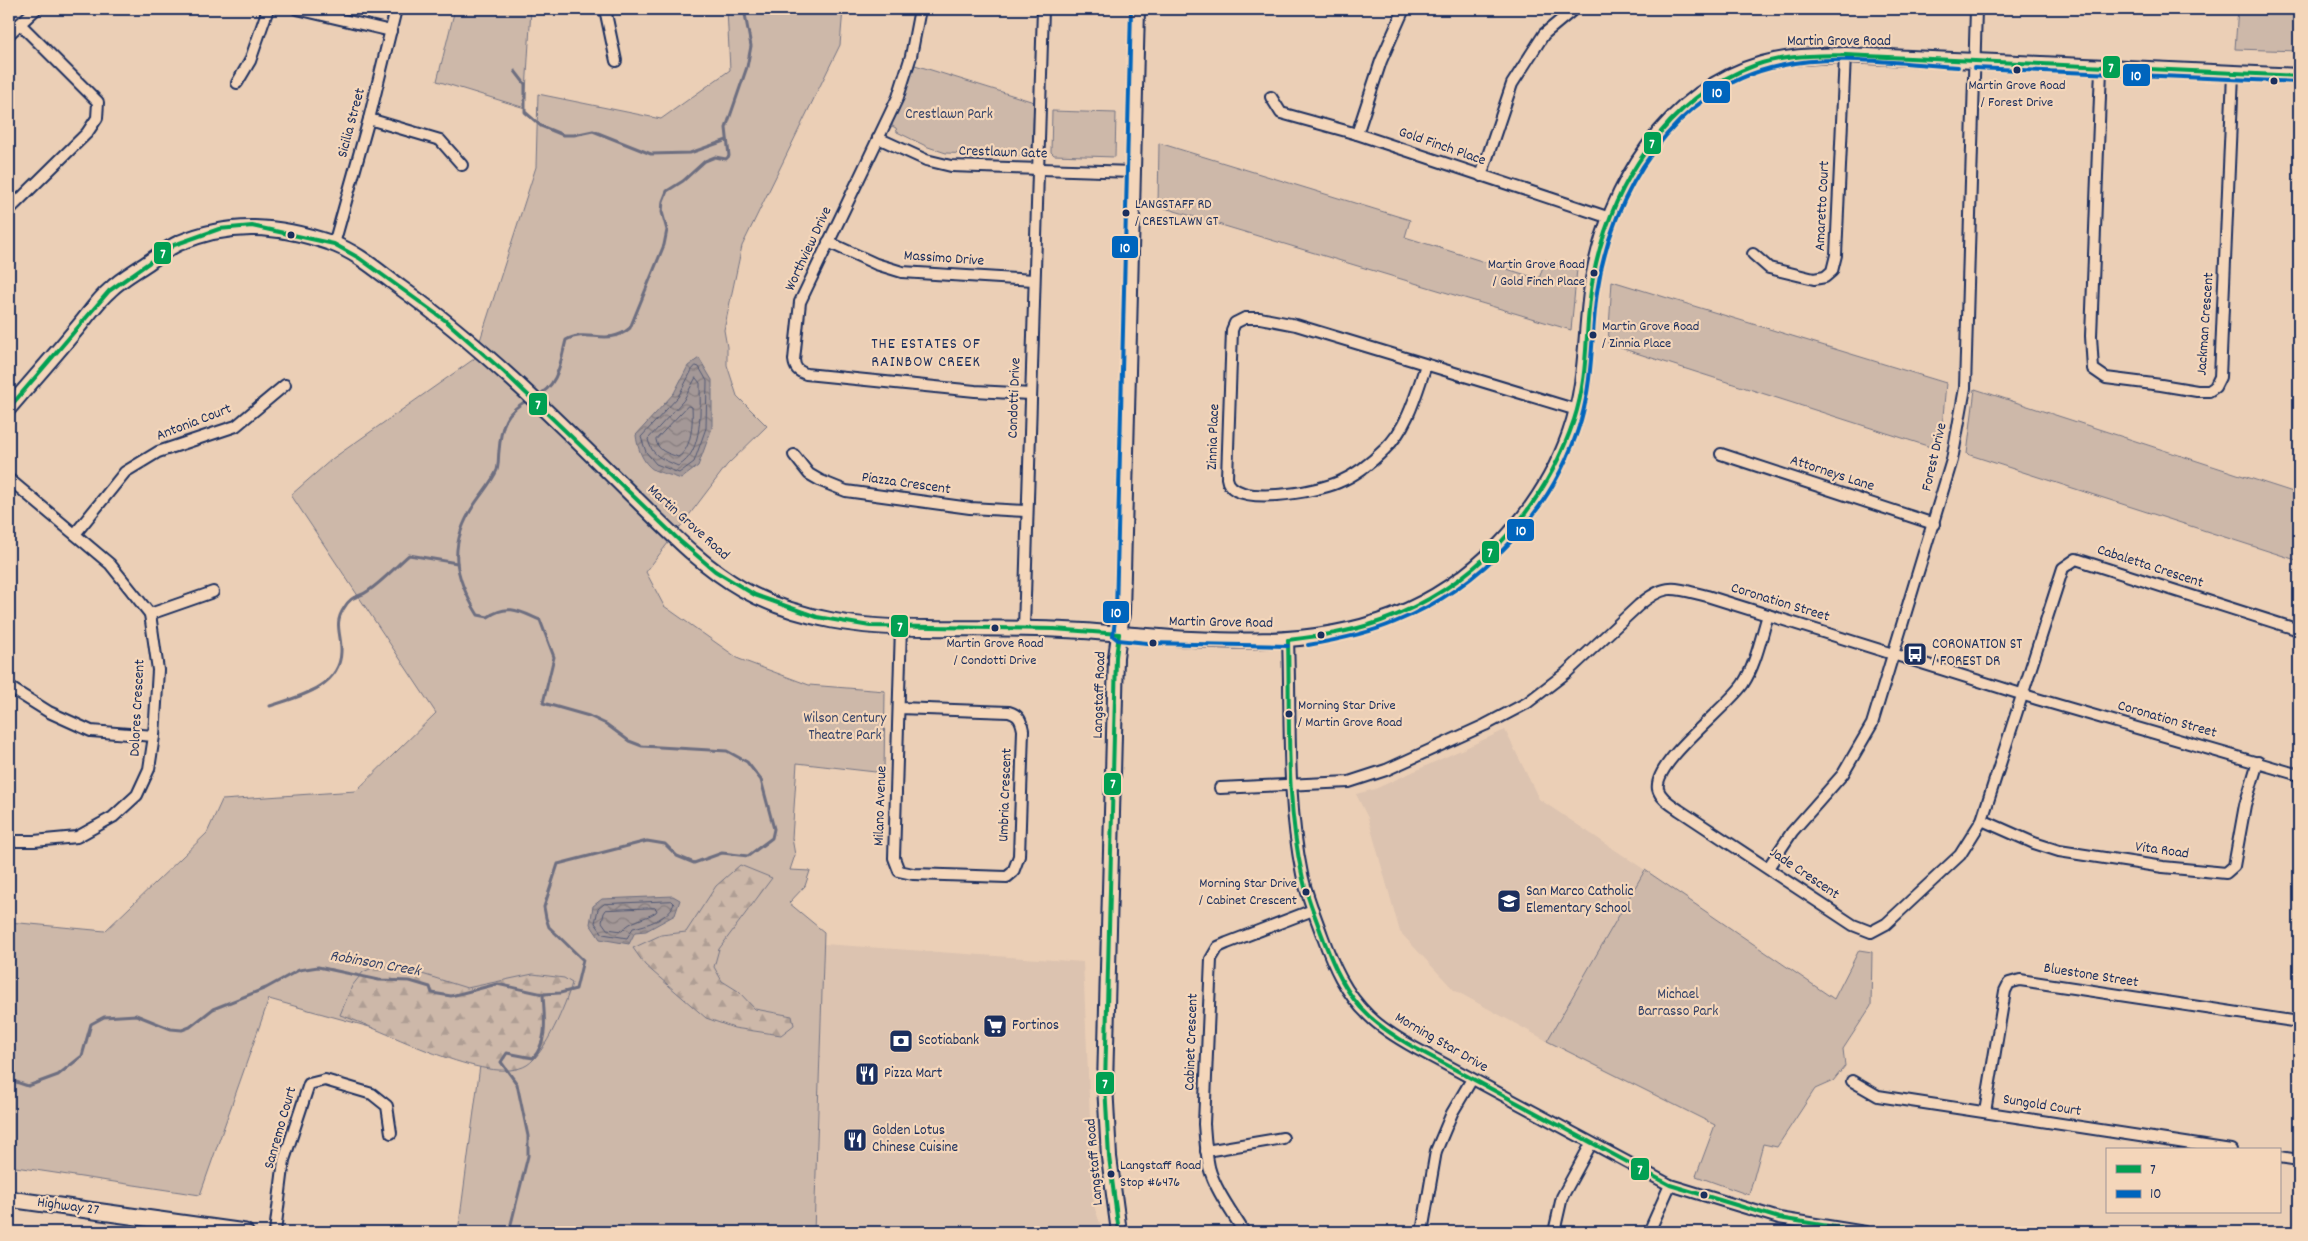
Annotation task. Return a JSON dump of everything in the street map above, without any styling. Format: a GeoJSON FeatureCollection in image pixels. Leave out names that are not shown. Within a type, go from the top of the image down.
{"type":"FeatureCollection","features":[{"type":"Feature","properties":{"kind":"main road","name":"Highway 27"},"geometry":{"type":"LineString","coordinates":[[9,1199],[245,1232]]}},
{"type":"Feature","properties":{"kind":"street"},"geometry":{"type":"LineString","coordinates":[[9,34],[36,9]]}},
{"type":"Feature","properties":{"kind":"street"},"geometry":{"type":"LineString","coordinates":[[237,83],[250,61],[268,9]]}},
{"type":"Feature","properties":{"kind":"street"},"geometry":{"type":"LineString","coordinates":[[297,9],[391,32]]}},
{"type":"Feature","properties":{"kind":"street","name":"Sicilia Street"},"geometry":{"type":"LineString","coordinates":[[334,244],[369,119],[396,9]]}},
{"type":"Feature","properties":{"kind":"street"},"geometry":{"type":"LineString","coordinates":[[605,9],[616,61]]}},
{"type":"Feature","properties":{"kind":"street","name":"Worthview Drive"},"geometry":{"type":"LineString","coordinates":[[920,9],[906,76],[800,302],[794,360],[798,370],[806,374],[975,391],[1030,394]]}},
{"type":"Feature","properties":{"kind":"street"},"geometry":{"type":"LineString","coordinates":[[1037,169],[1043,9]]}},
{"type":"Feature","properties":{"kind":"street","name":"Langstaff Road"},"geometry":{"type":"LineString","coordinates":[[1119,1232],[1109,1157],[1105,1085],[1116,657],[1122,613],[1137,9]]}},
{"type":"Feature","properties":{"kind":"street"},"geometry":{"type":"LineString","coordinates":[[1357,134],[1381,61],[1404,9]]}},
{"type":"Feature","properties":{"kind":"street"},"geometry":{"type":"LineString","coordinates":[[1481,176],[1512,84],[1544,34],[1574,9]]}},
{"type":"Feature","properties":{"kind":"street","name":"Forest Drive"},"geometry":{"type":"LineString","coordinates":[[1768,868],[1792,832],[1843,774],[1872,724],[1952,460],[1965,388],[1976,9]]}},
{"type":"Feature","properties":{"kind":"street"},"geometry":{"type":"LineString","coordinates":[[9,210],[87,133],[97,118],[98,102],[20,24]]}},
{"type":"Feature","properties":{"kind":"street","name":"Martin Grove Road"},"geometry":{"type":"LineString","coordinates":[[9,408],[109,291],[174,245],[219,229],[252,226],[334,244],[359,258],[446,321],[504,372],[703,561],[748,592],[789,609],[824,619],[862,625],[1024,629],[1177,638],[1307,639],[1347,632],[1385,620],[1426,601],[1456,582],[1476,566],[1515,528],[1543,489],[1566,442],[1577,410],[1585,370],[1589,309],[1595,268],[1610,218],[1624,186],[1650,144],[1687,106],[1710,88],[1731,76],[1782,58],[1845,56],[2101,69],[2299,76]]}},
{"type":"Feature","properties":{"kind":"street","name":"Amaretto Court"},"geometry":{"type":"LineString","coordinates":[[1753,254],[1769,268],[1814,279],[1825,277],[1832,271],[1836,255],[1845,56]]}},
{"type":"Feature","properties":{"kind":"street","name":"Jackman Crescent"},"geometry":{"type":"LineString","coordinates":[[2101,69],[2091,336],[2093,369],[2106,378],[2161,384],[2196,391],[2209,391],[2215,387],[2220,377],[2233,74]]}},
{"type":"Feature","properties":{"kind":"street","name":"Gold Finch Place"},"geometry":{"type":"LineString","coordinates":[[1271,97],[1280,113],[1357,134],[1610,218]]}},
{"type":"Feature","properties":{"kind":"street"},"geometry":{"type":"LineString","coordinates":[[369,119],[440,140],[462,164]]}},
{"type":"Feature","properties":{"kind":"street","name":"Crestlawn Gate"},"geometry":{"type":"LineString","coordinates":[[878,138],[938,164],[951,166],[1133,172]]}},
{"type":"Feature","properties":{"kind":"street","name":"Condotti Drive"},"geometry":{"type":"LineString","coordinates":[[1024,629],[1037,169]]}},
{"type":"Feature","properties":{"kind":"street","name":"Massimo Drive"},"geometry":{"type":"LineString","coordinates":[[828,242],[876,264],[902,272],[1034,280]]}},
{"type":"Feature","properties":{"kind":"street","name":"Zinnia Place"},"geometry":{"type":"LineString","coordinates":[[1426,365],[1410,412],[1397,434],[1374,460],[1340,482],[1316,490],[1291,495],[1239,493],[1233,491],[1228,484],[1232,330],[1239,319],[1260,318],[1296,325],[1577,410]]}},
{"type":"Feature","properties":{"kind":"street","name":"Antonia Court"},"geometry":{"type":"LineString","coordinates":[[75,534],[125,472],[158,452],[236,426],[285,385]]}},
{"type":"Feature","properties":{"kind":"street","name":"Attorneys Lane"},"geometry":{"type":"LineString","coordinates":[[1721,454],[1934,524]]}},
{"type":"Feature","properties":{"kind":"street","name":"Piazza Crescent"},"geometry":{"type":"LineString","coordinates":[[794,455],[809,474],[820,481],[846,491],[970,508],[1026,511]]}},
{"type":"Feature","properties":{"kind":"street"},"geometry":{"type":"LineString","coordinates":[[9,479],[110,564],[150,614],[213,592]]}},
{"type":"Feature","properties":{"kind":"street","name":"Cabaletta Crescent"},"geometry":{"type":"LineString","coordinates":[[2021,694],[2062,568],[2076,559],[2299,630]]}},
{"type":"Feature","properties":{"kind":"street","name":"Coronation Street"},"geometry":{"type":"LineString","coordinates":[[1220,788],[1349,782],[1364,779],[1510,712],[1548,688],[1639,605],[1660,590],[1676,589],[1768,615],[2021,694],[2299,775]]}},
{"type":"Feature","properties":{"kind":"street","name":"Dolores Crescent"},"geometry":{"type":"LineString","coordinates":[[9,840],[34,842],[77,837],[113,817],[137,795],[149,769],[154,736],[158,670],[150,614]]}},
{"type":"Feature","properties":{"kind":"street","name":"Jade Crescent"},"geometry":{"type":"LineString","coordinates":[[1768,615],[1752,665],[1744,682],[1733,698],[1680,748],[1658,779],[1658,790],[1666,800],[1853,925],[1871,932],[1886,924],[1960,855],[1982,820],[2021,694]]}},
{"type":"Feature","properties":{"kind":"street","name":"Milano Avenue"},"geometry":{"type":"LineString","coordinates":[[895,865],[901,627]]}},
{"type":"Feature","properties":{"kind":"street","name":"Morning Star Drive"},"geometry":{"type":"LineString","coordinates":[[1288,640],[1292,785],[1302,876],[1313,910],[1340,977],[1355,1001],[1368,1016],[1398,1038],[1670,1186],[1803,1227],[1865,1232]]}},
{"type":"Feature","properties":{"kind":"street"},"geometry":{"type":"LineString","coordinates":[[9,687],[48,712],[91,731],[154,736]]}},
{"type":"Feature","properties":{"kind":"street","name":"Umbria Crescent"},"geometry":{"type":"LineString","coordinates":[[895,865],[899,871],[913,874],[998,877],[1007,876],[1013,872],[1019,856],[1023,730],[1021,720],[1016,714],[1009,712],[899,708]]}},
{"type":"Feature","properties":{"kind":"street","name":"Vita Road"},"geometry":{"type":"LineString","coordinates":[[1982,820],[2034,843],[2059,851],[2163,867],[2226,873],[2234,866],[2245,805],[2258,762]]}},
{"type":"Feature","properties":{"kind":"street","name":"Cabinet Crescent"},"geometry":{"type":"LineString","coordinates":[[1244,1232],[1209,1168],[1206,1151],[1204,1124],[1209,972],[1214,952],[1227,943],[1313,910]]}},
{"type":"Feature","properties":{"kind":"street","name":"Bluestone Street"},"geometry":{"type":"LineString","coordinates":[[1985,1112],[2005,991],[2009,983],[2020,980],[2299,1022]]}},
{"type":"Feature","properties":{"kind":"street"},"geometry":{"type":"LineString","coordinates":[[1422,1232],[1436,1151],[1452,1113],[1472,1079]]}},
{"type":"Feature","properties":{"kind":"street","name":"Sanremo Court"},"geometry":{"type":"LineString","coordinates":[[275,1232],[284,1160],[309,1084],[325,1080],[372,1094],[387,1106],[390,1133]]}},
{"type":"Feature","properties":{"kind":"street","name":"Sungold Court"},"geometry":{"type":"LineString","coordinates":[[1852,1081],[1878,1096],[2218,1148]]}},
{"type":"Feature","properties":{"kind":"street"},"geometry":{"type":"LineString","coordinates":[[1206,1151],[1283,1138]]}},
{"type":"Feature","properties":{"kind":"street"},"geometry":{"type":"LineString","coordinates":[[1554,1232],[1562,1197],[1591,1144]]}},
{"type":"Feature","properties":{"kind":"street"},"geometry":{"type":"LineString","coordinates":[[2280,1157],[2299,1160]]}},
{"type":"Feature","properties":{"kind":"street"},"geometry":{"type":"LineString","coordinates":[[1649,1232],[1670,1186]]}},
{"type":"Feature","properties":{"kind":"shaded area","name":"San Marco Catholic Elementary School"},"geometry":{"type":"Polygon","coordinates":[[[1505,730],[1539,799],[1645,870],[1547,1041],[1454,990],[1400,932],[1368,818],[1356,794],[1375,789],[1505,730]]]}},
{"type":"Feature","properties":{"kind":"shaded area"},"geometry":{"type":"Polygon","coordinates":[[[824,944],[1083,962],[1094,1206],[1103,1232],[814,1232],[824,944]]]}},
{"type":"Feature","properties":{"kind":"green space"},"geometry":{"type":"Polygon","coordinates":[[[455,9],[531,9],[525,108],[437,81],[455,9]]]}},
{"type":"Feature","properties":{"kind":"green space","name":"Wilson Century Theatre Park"},"geometry":{"type":"Polygon","coordinates":[[[727,9],[843,9],[840,45],[742,246],[724,330],[727,347],[727,365],[737,396],[767,426],[727,465],[646,572],[664,606],[739,659],[809,685],[885,691],[884,773],[797,763],[792,838],[795,855],[790,870],[810,871],[805,886],[789,903],[824,932],[814,1232],[458,1232],[481,1058],[269,999],[200,1195],[9,1166],[9,922],[105,931],[207,833],[222,800],[356,791],[436,713],[291,495],[332,459],[474,359],[536,167],[538,94],[661,119],[730,70],[727,9]]]}},
{"type":"Feature","properties":{"kind":"green space"},"geometry":{"type":"Polygon","coordinates":[[[2238,9],[2299,9],[2299,51],[2235,49],[2238,9]]]}},
{"type":"Feature","properties":{"kind":"green space","name":"Crestlawn Park"},"geometry":{"type":"Polygon","coordinates":[[[915,65],[1034,102],[1032,152],[1027,152],[1024,156],[946,153],[928,147],[897,132],[892,123],[915,65]]]}},
{"type":"Feature","properties":{"kind":"green space"},"geometry":{"type":"Polygon","coordinates":[[[1052,111],[1116,113],[1115,157],[1054,155],[1051,152],[1052,111]]]}},
{"type":"Feature","properties":{"kind":"green space"},"geometry":{"type":"Polygon","coordinates":[[[1159,143],[1410,220],[1405,237],[1539,279],[1545,260],[1577,269],[1571,330],[1158,206],[1159,143]]]}},
{"type":"Feature","properties":{"kind":"green space"},"geometry":{"type":"Polygon","coordinates":[[[1612,281],[1946,383],[1940,450],[1608,344],[1612,281]]]}},
{"type":"Feature","properties":{"kind":"green space"},"geometry":{"type":"Polygon","coordinates":[[[1975,389],[2299,494],[2299,561],[1967,454],[1975,389]]]}},
{"type":"Feature","properties":{"kind":"green space"},"geometry":{"type":"Polygon","coordinates":[[[740,865],[772,878],[719,949],[714,967],[722,981],[738,991],[755,1009],[792,1016],[794,1025],[781,1035],[734,1028],[706,1018],[645,965],[633,948],[661,935],[686,932],[716,886],[740,865]]]}},
{"type":"Feature","properties":{"kind":"green space","name":"Michael Barrasso Park"},"geometry":{"type":"Polygon","coordinates":[[[1645,870],[1834,999],[1859,950],[1872,952],[1871,1006],[1843,1049],[1845,1066],[1833,1081],[1815,1089],[1777,1147],[1763,1144],[1749,1195],[1696,1176],[1715,1125],[1547,1041],[1645,870]]]}},
{"type":"Feature","properties":{"kind":"green space"},"geometry":{"type":"Polygon","coordinates":[[[379,965],[403,968],[467,988],[533,974],[564,978],[572,983],[548,1040],[534,1059],[527,1065],[510,1070],[488,1069],[435,1054],[340,1015],[352,986],[363,972],[379,965]]]}},
{"type":"Feature","properties":{"kind":"water"},"geometry":{"type":"Polygon","coordinates":[[[699,358],[712,380],[712,428],[698,466],[681,479],[650,467],[641,455],[636,435],[674,393],[688,366],[699,358]]]}},
{"type":"Feature","properties":{"kind":"water"},"geometry":{"type":"Polygon","coordinates":[[[673,896],[680,900],[675,915],[646,931],[635,932],[629,944],[600,939],[590,924],[593,906],[602,899],[673,896]]]}},
{"type":"Feature","properties":{"kind":"waterway","name":"Robinson Creek"},"geometry":{"type":"LineString","coordinates":[[535,397],[549,387],[554,380],[566,340],[582,336],[614,336],[630,328],[664,245],[667,230],[662,212],[663,201],[667,191],[683,181],[705,161],[715,157],[726,159],[729,156],[726,128],[747,67],[751,46],[744,9]]}},
{"type":"Feature","properties":{"kind":"waterway"},"geometry":{"type":"LineString","coordinates":[[515,71],[525,84],[525,112],[541,126],[563,135],[593,131],[651,154],[690,153],[727,140]]}},
{"type":"Feature","properties":{"kind":"waterway","name":"Robinson Creek"},"geometry":{"type":"LineString","coordinates":[[9,1082],[13,1081],[28,1086],[58,1075],[82,1056],[91,1024],[104,1017],[136,1015],[171,1029],[182,1030],[190,1027],[213,1009],[266,988],[299,970],[318,967],[379,980],[410,981],[430,987],[432,993],[451,996],[497,984],[543,994],[560,993],[576,989],[583,960],[549,927],[544,907],[558,864],[647,841],[665,844],[677,856],[694,863],[722,853],[748,856],[772,838],[774,829],[761,780],[747,762],[727,751],[642,746],[629,741],[606,724],[589,716],[543,703],[554,657],[540,620],[514,610],[502,610],[488,617],[478,615],[463,587],[459,573],[457,547],[460,533],[474,505],[497,470],[501,434],[506,420],[515,409],[530,399]]}},
{"type":"Feature","properties":{"kind":"waterway"},"geometry":{"type":"LineString","coordinates":[[270,706],[315,689],[325,683],[333,674],[339,664],[341,652],[339,619],[350,600],[379,583],[409,555],[457,563]]}},
{"type":"Feature","properties":{"kind":"waterway"},"geometry":{"type":"LineString","coordinates":[[509,1232],[528,1156],[528,1136],[517,1084],[501,1062],[507,1053],[533,1058],[538,1051],[544,1028],[543,994]]}},
{"type":"Feature","properties":{"kind":"transit line","name":"10"},"geometry":{"type":"LineString","coordinates":[[1131,9],[1116,612],[1113,636],[1118,640],[1147,643],[1288,646]]}},
{"type":"Feature","properties":{"kind":"transit line","name":"7"},"geometry":{"type":"LineString","coordinates":[[1288,640],[1358,628],[1381,621],[1414,607],[1446,589],[1474,567],[1500,543],[1524,515],[1544,486],[1561,454],[1574,420],[1585,367],[1588,314],[1593,278],[1601,244],[1613,211],[1628,179],[1647,149],[1669,122],[1695,99],[1724,80],[1756,65],[1778,59],[1845,55],[2299,76]]}},
{"type":"Feature","properties":{"kind":"transit line","name":"10"},"geometry":{"type":"LineString","coordinates":[[1308,645],[1374,630],[1427,607],[1485,567],[1533,515],[1553,485],[1569,453],[1581,420],[1590,373],[1597,292],[1605,255],[1617,218],[1633,183],[1654,150],[1679,121],[1709,97],[1742,78],[1779,66],[1823,60],[1846,60],[1958,67]]}},
{"type":"Feature","properties":{"kind":"transit line","name":"10"},"geometry":{"type":"LineString","coordinates":[[1974,68],[2299,82]]}},
{"type":"Feature","properties":{"kind":"transit line","name":"7"},"geometry":{"type":"LineString","coordinates":[[9,408],[109,291],[174,245],[219,229],[252,226],[334,244],[359,258],[446,321],[504,372],[680,541],[715,571],[755,595],[817,617],[870,626],[1054,629],[1119,634]]}},
{"type":"Feature","properties":{"kind":"transit line","name":"7"},"geometry":{"type":"LineString","coordinates":[[1119,634],[1116,657],[1105,1085],[1109,1157],[1119,1232]]}},
{"type":"Feature","properties":{"kind":"transit line","name":"7"},"geometry":{"type":"LineString","coordinates":[[1288,640],[1291,790],[1297,850],[1306,892],[1328,950],[1347,989],[1360,1007],[1386,1030],[1408,1044],[1670,1185],[1779,1218],[1865,1232]]}},
{"type":"Feature","properties":{"kind":"place","name":"Martin Grove Road / Forest Drive"},"geometry":{"type":"Point","coordinates":[2017,70]}},
{"type":"Feature","properties":{"kind":"place","name":"LANGSTAFF RD / CRESTLAWN GT"},"geometry":{"type":"Point","coordinates":[1126,213]}},
{"type":"Feature","properties":{"kind":"place","name":"Martin Grove Road / Gold Finch Place"},"geometry":{"type":"Point","coordinates":[1594,273]}},
{"type":"Feature","properties":{"kind":"place","name":"Martin Grove Road / Zinnia Place"},"geometry":{"type":"Point","coordinates":[1593,335]}},
{"type":"Feature","properties":{"kind":"place","name":"Martin Grove Road / Condotti Drive"},"geometry":{"type":"Point","coordinates":[995,628]}},
{"type":"Feature","properties":{"kind":"place","name":"CORONATION ST / FOREST DR"},"geometry":{"type":"Point","coordinates":[1915,654]}},
{"type":"Feature","properties":{"kind":"place","name":"Morning Star Drive / Martin Grove Road"},"geometry":{"type":"Point","coordinates":[1289,714]}},
{"type":"Feature","properties":{"kind":"place","name":"Morning Star Drive / Cabinet Crescent"},"geometry":{"type":"Point","coordinates":[1306,892]}},
{"type":"Feature","properties":{"kind":"place","name":"San Marco Catholic Elementary School"},"geometry":{"type":"Point","coordinates":[1509,901]}},
{"type":"Feature","properties":{"kind":"place","name":"Fortinos"},"geometry":{"type":"Point","coordinates":[995,1026]}},
{"type":"Feature","properties":{"kind":"place","name":"Scotiabank"},"geometry":{"type":"Point","coordinates":[901,1041]}},
{"type":"Feature","properties":{"kind":"place","name":"Pizza Mart"},"geometry":{"type":"Point","coordinates":[867,1074]}},
{"type":"Feature","properties":{"kind":"place","name":"Golden Lotus Chinese Cuisine"},"geometry":{"type":"Point","coordinates":[855,1140]}},
{"type":"Feature","properties":{"kind":"place","name":"Langstaff Road Stop #6476"},"geometry":{"type":"Point","coordinates":[1111,1174]}},
{"type":"Feature","properties":{"kind":"district","name":"THE ESTATES OF RAINBOW CREEK"},"geometry":{"type":"Point","coordinates":[926,353]}}]}
